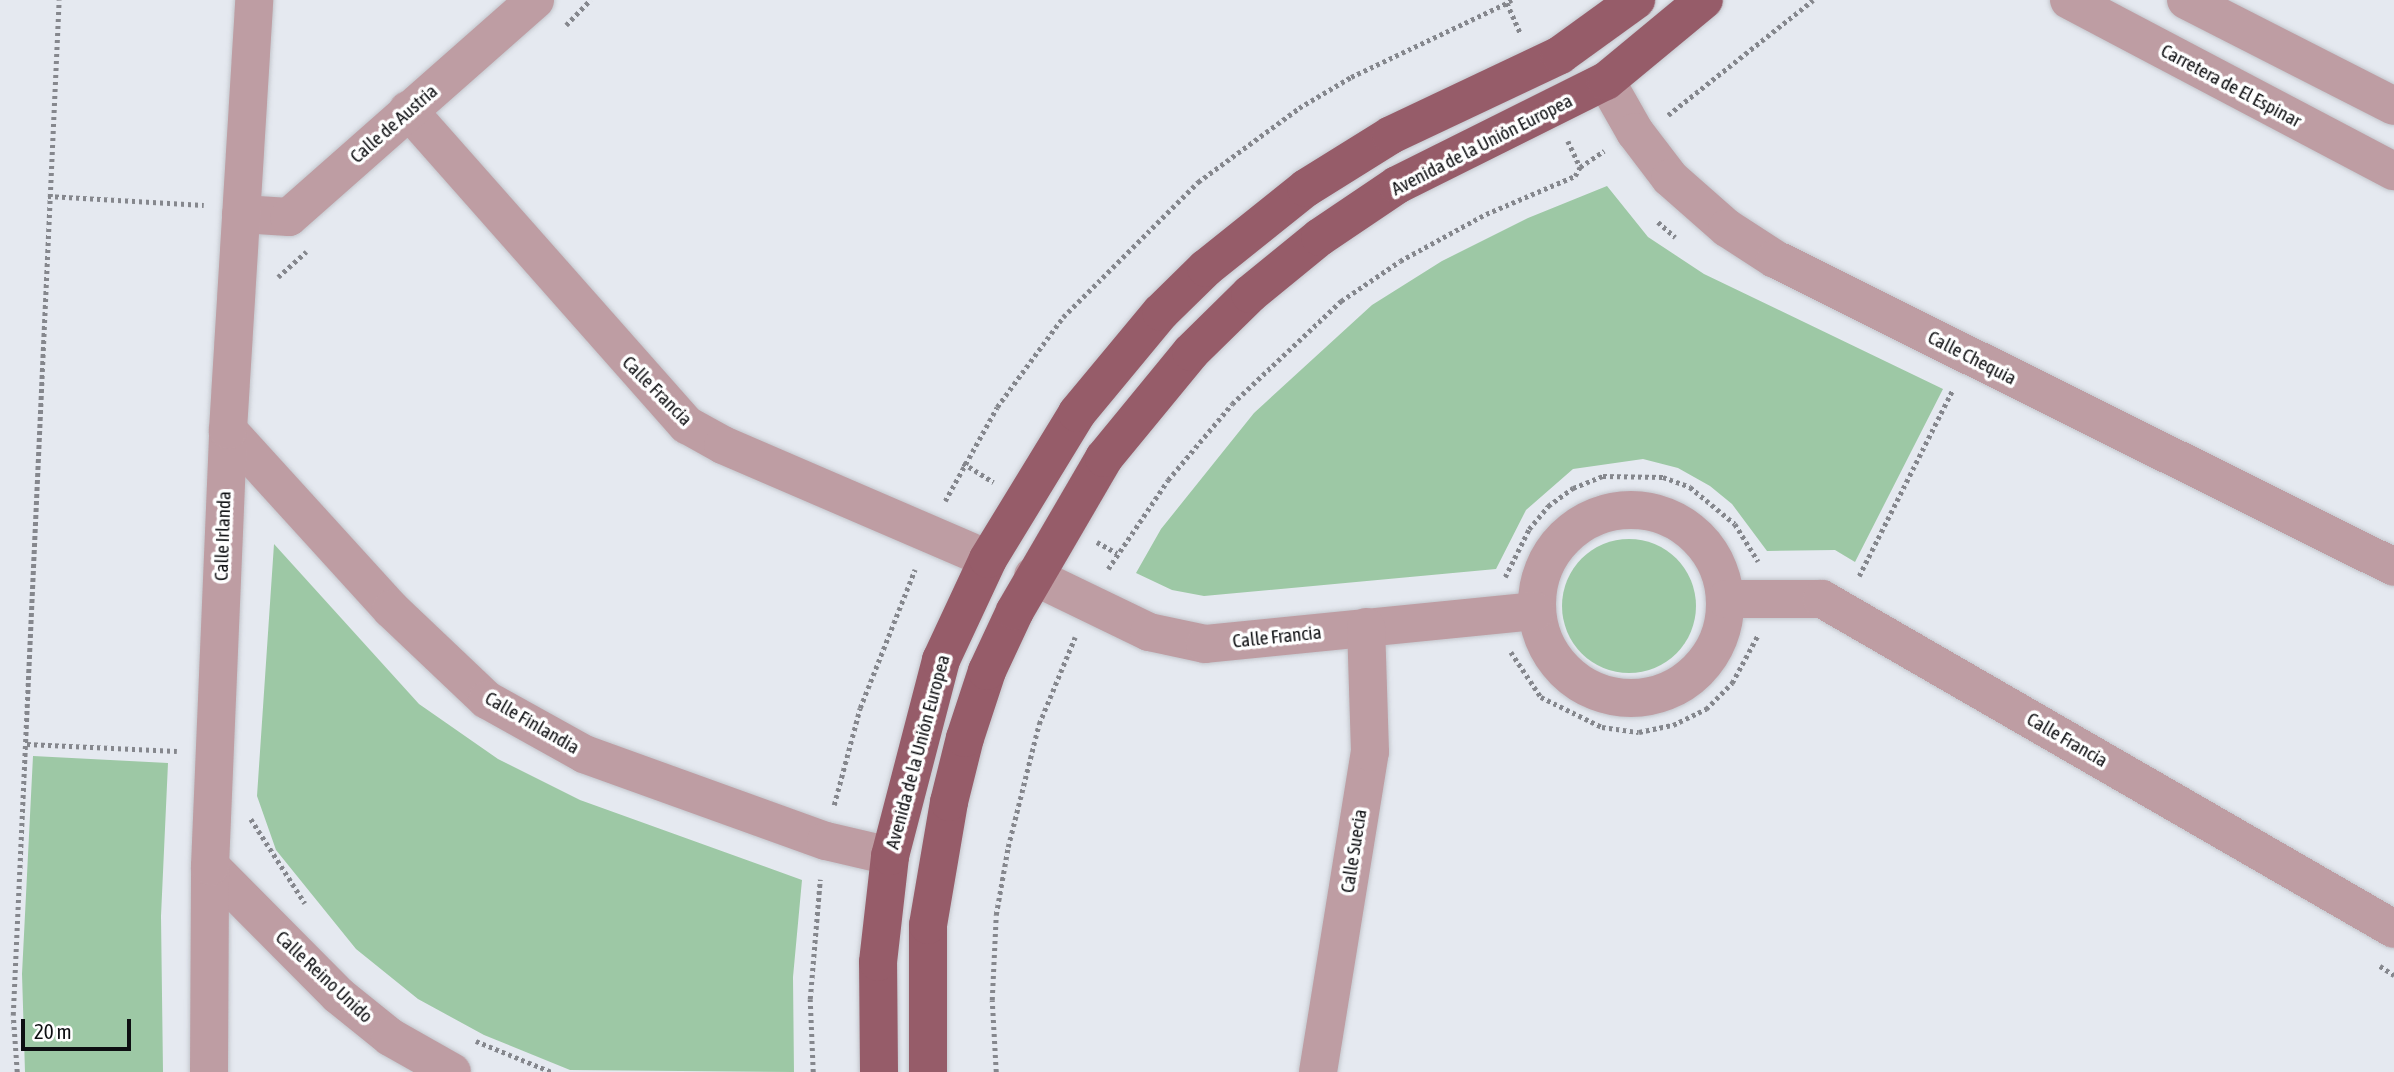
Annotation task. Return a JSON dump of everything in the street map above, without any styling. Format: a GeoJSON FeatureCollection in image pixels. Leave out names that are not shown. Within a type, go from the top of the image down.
{"type":"FeatureCollection","features":[{"type":"Feature","properties":{"kind":"main road","name":"Avenida de la Unión Europea"},"geometry":{"type":"LineString","coordinates":[[878,1072],[878,962],[890,856],[941,660],[988,559],[1077,413],[1152,322],[1206,268],[1267,217],[1347,161],[1452,103],[1560,55],[1636,0]]}},
{"type":"Feature","properties":{"kind":"main road","name":"Avenida de la Unión Europea"},"geometry":{"type":"LineString","coordinates":[[928,1072],[928,925],[949,802],[988,671],[1033,576],[1104,458],[1144,404],[1250,294],[1320,237],[1397,186],[1606,81],[1704,0]]}},
{"type":"Feature","properties":{"kind":"street","name":"Calle Irlanda"},"geometry":{"type":"LineString","coordinates":[[209,1072],[210,866],[228,430],[224,209],[254,0]]}},
{"type":"Feature","properties":{"kind":"street","name":"Calle de Austria"},"geometry":{"type":"LineString","coordinates":[[224,209],[289,217],[535,0]]}},
{"type":"Feature","properties":{"kind":"street","name":"Carretera de El Espinar"},"geometry":{"type":"LineString","coordinates":[[2069,0],[2389,170]]}},
{"type":"Feature","properties":{"kind":"street"},"geometry":{"type":"LineString","coordinates":[[2186,0],[2394,106]]}},
{"type":"Feature","properties":{"kind":"street","name":"Calle Chequia"},"geometry":{"type":"LineString","coordinates":[[1606,81],[1635,132],[1670,178],[1727,228],[1775,258],[2394,566]]}},
{"type":"Feature","properties":{"kind":"street","name":"Calle Francia"},"geometry":{"type":"LineString","coordinates":[[408,110],[687,425],[723,445],[988,559]]}},
{"type":"Feature","properties":{"kind":"street","name":"Calle Finlandia"},"geometry":{"type":"LineString","coordinates":[[228,430],[391,609],[487,700],[584,754],[827,841],[890,856]]}},
{"type":"Feature","properties":{"kind":"street"},"geometry":{"type":"LineString","coordinates":[[1624,510],[1655,512],[1689,531],[1704,544],[1719,570],[1726,599],[1722,632],[1707,661],[1684,684],[1653,697],[1620,699],[1588,690],[1562,670],[1543,643],[1535,611],[1538,581],[1550,553],[1569,531],[1595,516],[1624,510]]}},
{"type":"Feature","properties":{"kind":"street","name":"Calle Francia"},"geometry":{"type":"LineString","coordinates":[[1033,576],[1121,620],[1176,640],[1205,645],[1535,611]]}},
{"type":"Feature","properties":{"kind":"street","name":"Calle Francia"},"geometry":{"type":"LineString","coordinates":[[1726,599],[1822,598],[2394,929]]}},
{"type":"Feature","properties":{"kind":"street","name":"Calle Suecia"},"geometry":{"type":"LineString","coordinates":[[1318,1072],[1370,752],[1366,627]]}},
{"type":"Feature","properties":{"kind":"street","name":"Calle Reino Unido"},"geometry":{"type":"LineString","coordinates":[[210,866],[338,995],[390,1037],[452,1072]]}},
{"type":"Feature","properties":{"kind":"path"},"geometry":{"type":"LineString","coordinates":[[17,1072],[13,1015],[27,744],[48,196],[59,0]]}},
{"type":"Feature","properties":{"kind":"path"},"geometry":{"type":"LineString","coordinates":[[561,30],[590,0]]}},
{"type":"Feature","properties":{"kind":"path"},"geometry":{"type":"LineString","coordinates":[[1661,119],[1813,0]]}},
{"type":"Feature","properties":{"kind":"path"},"geometry":{"type":"LineString","coordinates":[[942,507],[963,463],[997,407],[1063,317],[1198,182],[1299,108],[1352,77],[1509,2],[1521,35]]}},
{"type":"Feature","properties":{"kind":"path"},"geometry":{"type":"LineString","coordinates":[[1563,130],[1580,167]]}},
{"type":"Feature","properties":{"kind":"path"},"geometry":{"type":"LineString","coordinates":[[1104,576],[1168,480],[1232,404],[1341,302],[1400,261],[1486,214],[1575,176],[1580,167],[1612,146]]}},
{"type":"Feature","properties":{"kind":"path"},"geometry":{"type":"LineString","coordinates":[[48,196],[224,209]]}},
{"type":"Feature","properties":{"kind":"path"},"geometry":{"type":"LineString","coordinates":[[271,271],[278,277],[277,291]]}},
{"type":"Feature","properties":{"kind":"path"},"geometry":{"type":"LineString","coordinates":[[1859,576],[1954,387]]}},
{"type":"Feature","properties":{"kind":"path"},"geometry":{"type":"LineString","coordinates":[[963,463],[1000,486]]}},
{"type":"Feature","properties":{"kind":"path"},"geometry":{"type":"LineString","coordinates":[[933,493],[946,498]]}},
{"type":"Feature","properties":{"kind":"path"},"geometry":{"type":"LineString","coordinates":[[832,812],[860,708],[919,559]]}},
{"type":"Feature","properties":{"kind":"path"},"geometry":{"type":"LineString","coordinates":[[996,1072],[994,951],[1009,847],[1039,724],[1078,630]]}},
{"type":"Feature","properties":{"kind":"path"},"geometry":{"type":"LineString","coordinates":[[1503,652],[1513,652],[1524,676],[1541,696],[1574,717],[1602,727],[1639,732],[1673,725],[1706,709],[1732,683],[1758,635],[1767,634]]}},
{"type":"Feature","properties":{"kind":"path"},"geometry":{"type":"LineString","coordinates":[[1075,638],[1087,643]]}},
{"type":"Feature","properties":{"kind":"path"},"geometry":{"type":"LineString","coordinates":[[27,744],[177,751]]}},
{"type":"Feature","properties":{"kind":"path"},"geometry":{"type":"LineString","coordinates":[[821,799],[834,804]]}},
{"type":"Feature","properties":{"kind":"path"},"geometry":{"type":"LineString","coordinates":[[250,806],[251,819],[269,853],[312,912]]}},
{"type":"Feature","properties":{"kind":"path"},"geometry":{"type":"LineString","coordinates":[[813,1072],[810,999],[821,869]]}},
{"type":"Feature","properties":{"kind":"path"},"geometry":{"type":"LineString","coordinates":[[2370,961],[2394,975]]}},
{"type":"Feature","properties":{"kind":"path"},"geometry":{"type":"LineString","coordinates":[[463,1034],[552,1072]]}},
{"type":"Feature","properties":{"kind":"green space"},"geometry":{"type":"Polygon","coordinates":[[[1607,186],[1648,237],[1704,274],[1943,389],[1855,562],[1835,550],[1767,551],[1732,504],[1710,486],[1678,468],[1643,459],[1573,469],[1526,510],[1496,569],[1204,596],[1172,590],[1136,573],[1161,529],[1254,413],[1372,305],[1442,261],[1528,218],[1607,186]]]}},
{"type":"Feature","properties":{"kind":"green space"},"geometry":{"type":"Polygon","coordinates":[[[1629,539],[1655,544],[1677,558],[1691,580],[1696,606],[1691,632],[1677,654],[1655,668],[1629,673],[1603,668],[1581,654],[1567,632],[1562,606],[1567,580],[1581,558],[1603,544],[1629,539]]]}},
{"type":"Feature","properties":{"kind":"green space"},"geometry":{"type":"Polygon","coordinates":[[[274,544],[419,704],[498,759],[580,800],[802,880],[793,977],[794,1072],[570,1070],[484,1035],[418,999],[356,949],[276,850],[257,796],[274,544]]]}},
{"type":"Feature","properties":{"kind":"green space"},"geometry":{"type":"Polygon","coordinates":[[[33,756],[168,763],[161,916],[163,1072],[25,1072],[22,974],[33,756]]]}}]}
